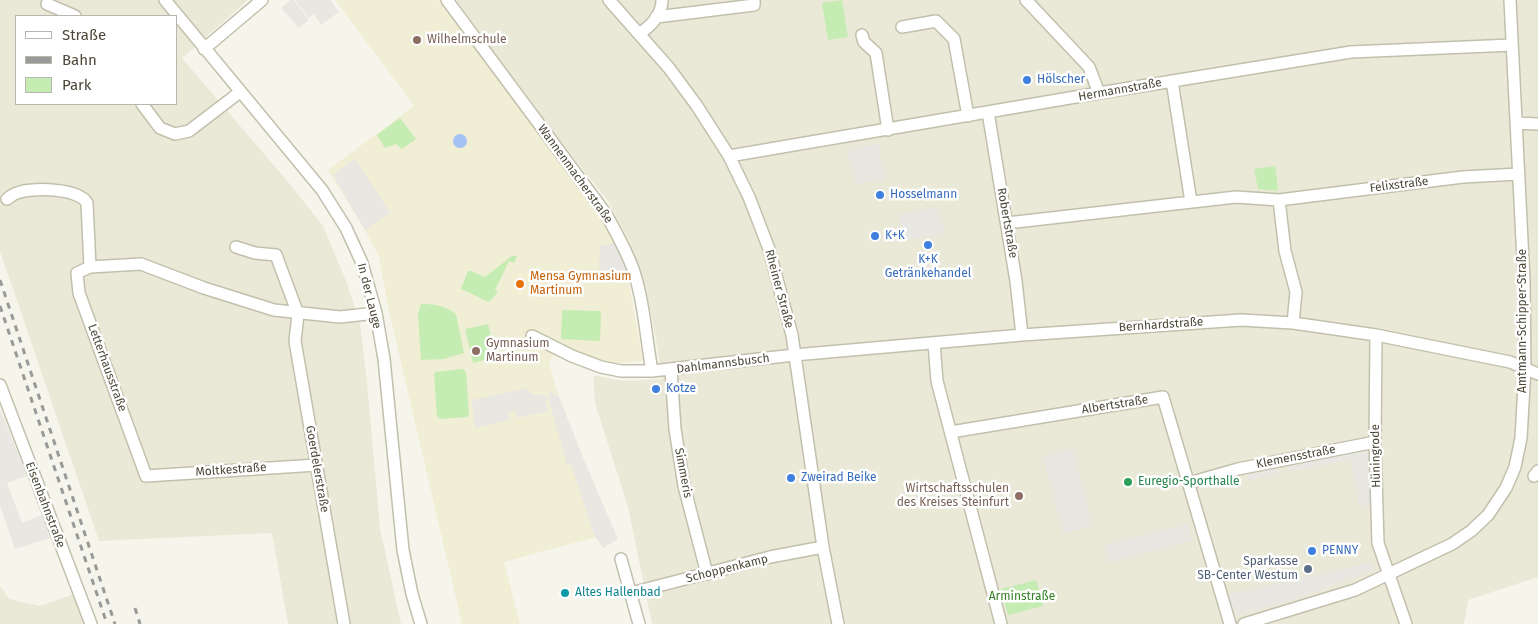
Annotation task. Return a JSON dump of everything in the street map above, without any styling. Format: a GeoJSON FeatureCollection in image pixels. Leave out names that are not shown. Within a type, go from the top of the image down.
{"type":"FeatureCollection","features":[{"type":"Feature","properties":{"kind":"street","name":"In der Lauge"},"geometry":{"type":"LineString","coordinates":[[166,0],[178,15]]}},
{"type":"Feature","properties":{"kind":"street"},"geometry":{"type":"LineString","coordinates":[[204,49],[262,0]]}},
{"type":"Feature","properties":{"kind":"street","name":"Wannenmacherstraße"},"geometry":{"type":"LineString","coordinates":[[447,0],[606,214],[623,246],[634,274],[639,292],[652,371]]}},
{"type":"Feature","properties":{"kind":"street","name":"Rheiner Straße"},"geometry":{"type":"LineString","coordinates":[[610,0],[677,78],[697,106],[729,156],[749,197],[769,248],[792,335],[824,547],[838,624]]}},
{"type":"Feature","properties":{"kind":"street"},"geometry":{"type":"LineString","coordinates":[[639,34],[651,26],[662,6],[662,0]]}},
{"type":"Feature","properties":{"kind":"street"},"geometry":{"type":"LineString","coordinates":[[656,17],[754,5],[754,0]]}},
{"type":"Feature","properties":{"kind":"street"},"geometry":{"type":"LineString","coordinates":[[1026,0],[1089,67],[1099,93]]}},
{"type":"Feature","properties":{"kind":"street","name":"Amtmann-Schipper-Straße"},"geometry":{"type":"LineString","coordinates":[[1244,624],[1355,590],[1452,544],[1471,531],[1488,515],[1515,467],[1521,438],[1525,368],[1524,281],[1510,0]]}},
{"type":"Feature","properties":{"kind":"street"},"geometry":{"type":"LineString","coordinates":[[48,4],[73,15]]}},
{"type":"Feature","properties":{"kind":"street","name":"In der Lauge"},"geometry":{"type":"LineString","coordinates":[[178,15],[322,190],[346,228],[368,282],[376,313],[384,359],[403,550],[412,594],[421,624]]}},
{"type":"Feature","properties":{"kind":"street"},"geometry":{"type":"LineString","coordinates":[[902,27],[936,22],[954,39],[968,116]]}},
{"type":"Feature","properties":{"kind":"street"},"geometry":{"type":"LineString","coordinates":[[862,34],[864,42],[876,54],[888,130]]}},
{"type":"Feature","properties":{"kind":"street","name":"Hermannstraße"},"geometry":{"type":"LineString","coordinates":[[729,156],[1351,52],[1512,45]]}},
{"type":"Feature","properties":{"kind":"street"},"geometry":{"type":"LineString","coordinates":[[1172,81],[1191,202]]}},
{"type":"Feature","properties":{"kind":"street"},"geometry":{"type":"LineString","coordinates":[[143,105],[160,128],[175,134],[190,131],[240,92]]}},
{"type":"Feature","properties":{"kind":"street","name":"Robertstraße"},"geometry":{"type":"LineString","coordinates":[[988,112],[1016,282],[1022,335]]}},
{"type":"Feature","properties":{"kind":"street"},"geometry":{"type":"LineString","coordinates":[[1516,123],[1538,124]]}},
{"type":"Feature","properties":{"kind":"street","name":"Felixstraße"},"geometry":{"type":"LineString","coordinates":[[1007,223],[1236,197],[1279,200],[1463,177],[1519,174]]}},
{"type":"Feature","properties":{"kind":"street"},"geometry":{"type":"LineString","coordinates":[[7,199],[17,192],[48,189],[77,194],[84,198],[87,203],[90,267],[140,264],[204,288],[274,310],[298,314],[340,317],[376,313]]}},
{"type":"Feature","properties":{"kind":"street"},"geometry":{"type":"LineString","coordinates":[[1279,200],[1285,251],[1296,292],[1293,323]]}},
{"type":"Feature","properties":{"kind":"street"},"geometry":{"type":"LineString","coordinates":[[236,247],[255,253],[276,255],[298,314]]}},
{"type":"Feature","properties":{"kind":"street","name":"Letterhausstraße"},"geometry":{"type":"LineString","coordinates":[[90,267],[77,273],[79,293],[146,476]]}},
{"type":"Feature","properties":{"kind":"street","name":"Goerdelerstraße"},"geometry":{"type":"LineString","coordinates":[[298,314],[295,341],[344,624]]}},
{"type":"Feature","properties":{"kind":"street","name":"Bernhardstraße"},"geometry":{"type":"LineString","coordinates":[[794,355],[1022,335],[1241,320],[1293,323],[1376,336],[1510,362],[1538,374]]}},
{"type":"Feature","properties":{"kind":"street","name":"Dahlmannsbusch"},"geometry":{"type":"LineString","coordinates":[[532,336],[572,356],[601,367],[621,371],[671,370],[794,355]]}},
{"type":"Feature","properties":{"kind":"street","name":"Hüningrode"},"geometry":{"type":"LineString","coordinates":[[1376,336],[1375,442],[1378,543],[1406,624]]}},
{"type":"Feature","properties":{"kind":"street"},"geometry":{"type":"LineString","coordinates":[[934,343],[937,381],[1001,624]]}},
{"type":"Feature","properties":{"kind":"street","name":"Simmeris"},"geometry":{"type":"LineString","coordinates":[[671,370],[675,429],[684,486],[707,574]]}},
{"type":"Feature","properties":{"kind":"street","name":"Eisenbahnstraße"},"geometry":{"type":"LineString","coordinates":[[0,385],[91,624]]}},
{"type":"Feature","properties":{"kind":"street","name":"Albertstraße"},"geometry":{"type":"LineString","coordinates":[[951,432],[1163,396],[1230,624]]}},
{"type":"Feature","properties":{"kind":"street","name":"Klemensstraße"},"geometry":{"type":"LineString","coordinates":[[1189,483],[1238,469],[1375,442]]}},
{"type":"Feature","properties":{"kind":"street","name":"Moltkestraße"},"geometry":{"type":"LineString","coordinates":[[146,476],[317,465]]}},
{"type":"Feature","properties":{"kind":"street","name":"Schoppenkamp"},"geometry":{"type":"LineString","coordinates":[[631,593],[770,557],[824,547]]}},
{"type":"Feature","properties":{"kind":"street"},"geometry":{"type":"LineString","coordinates":[[621,559],[639,624]]}},
{"type":"Feature","properties":{"kind":"shaded area"},"geometry":{"type":"Polygon","coordinates":[[[0,0],[248,0],[182,58],[289,183],[323,226],[347,283],[360,324],[380,528],[401,624],[288,624],[272,533],[99,541],[0,251],[0,0]]]}},
{"type":"Feature","properties":{"kind":"shaded area"},"geometry":{"type":"Polygon","coordinates":[[[291,0],[294,0],[309,20],[299,28],[281,8],[291,0]]]}},
{"type":"Feature","properties":{"kind":"shaded area"},"geometry":{"type":"Polygon","coordinates":[[[295,0],[330,0],[339,12],[321,25],[314,14],[309,18],[295,0]]]}},
{"type":"Feature","properties":{"kind":"shaded area","name":"Gymnasium Martinum"},"geometry":{"type":"Polygon","coordinates":[[[335,0],[439,0],[602,216],[627,272],[643,361],[611,364],[592,359],[558,344],[549,364],[559,397],[618,539],[603,548],[596,537],[504,562],[520,624],[462,624],[389,311],[379,257],[365,230],[328,170],[414,106],[335,0]]]}},
{"type":"Feature","properties":{"kind":"shaded area"},"geometry":{"type":"Polygon","coordinates":[[[456,0],[1538,0],[1538,577],[1468,600],[1464,624],[652,624],[628,507],[595,403],[593,375],[623,381],[662,379],[645,285],[628,239],[608,201],[552,130],[456,0]]]}},
{"type":"Feature","properties":{"kind":"shaded area"},"geometry":{"type":"Polygon","coordinates":[[[878,144],[886,179],[856,184],[846,150],[878,144]]]}},
{"type":"Feature","properties":{"kind":"shaded area"},"geometry":{"type":"Polygon","coordinates":[[[355,158],[390,213],[365,230],[333,175],[355,158]]]}},
{"type":"Feature","properties":{"kind":"shaded area"},"geometry":{"type":"Polygon","coordinates":[[[938,207],[945,234],[904,240],[899,214],[938,207]]]}},
{"type":"Feature","properties":{"kind":"shaded area"},"geometry":{"type":"Polygon","coordinates":[[[614,243],[627,271],[606,277],[603,270],[599,270],[600,246],[614,243]]]}},
{"type":"Feature","properties":{"kind":"shaded area"},"geometry":{"type":"Polygon","coordinates":[[[528,388],[532,394],[547,396],[548,411],[518,418],[515,410],[508,412],[510,420],[475,428],[472,400],[528,388]]]}},
{"type":"Feature","properties":{"kind":"shaded area"},"geometry":{"type":"Polygon","coordinates":[[[549,391],[559,397],[618,539],[603,548],[594,535],[571,464],[567,465],[549,400],[549,391]]]}},
{"type":"Feature","properties":{"kind":"shaded area"},"geometry":{"type":"Polygon","coordinates":[[[0,409],[27,476],[7,483],[22,523],[42,515],[50,538],[15,549],[0,506],[0,409]]]}},
{"type":"Feature","properties":{"kind":"shaded area"},"geometry":{"type":"Polygon","coordinates":[[[1073,448],[1093,526],[1063,533],[1043,456],[1073,448]]]}},
{"type":"Feature","properties":{"kind":"shaded area"},"geometry":{"type":"Polygon","coordinates":[[[1363,450],[1369,453],[1373,503],[1360,508],[1350,460],[1289,472],[1287,465],[1363,450]]]}},
{"type":"Feature","properties":{"kind":"shaded area"},"geometry":{"type":"Polygon","coordinates":[[[1277,467],[1279,473],[1249,481],[1246,474],[1277,467]]]}},
{"type":"Feature","properties":{"kind":"shaded area"},"geometry":{"type":"Polygon","coordinates":[[[1188,523],[1192,541],[1109,563],[1104,545],[1188,523]]]}},
{"type":"Feature","properties":{"kind":"shaded area"},"geometry":{"type":"Polygon","coordinates":[[[1373,562],[1374,570],[1287,602],[1231,617],[1225,595],[1373,562]]]}},
{"type":"Feature","properties":{"kind":"shaded area"},"geometry":{"type":"Polygon","coordinates":[[[0,586],[9,599],[40,606],[74,594],[84,624],[0,624],[0,586]]]}},
{"type":"Feature","properties":{"kind":"green space"},"geometry":{"type":"Polygon","coordinates":[[[842,0],[848,37],[828,40],[822,3],[842,0]]]}},
{"type":"Feature","properties":{"kind":"green space"},"geometry":{"type":"Polygon","coordinates":[[[400,118],[416,139],[402,149],[396,144],[385,148],[377,135],[400,118]]]}},
{"type":"Feature","properties":{"kind":"green space"},"geometry":{"type":"Polygon","coordinates":[[[1275,166],[1277,191],[1258,189],[1254,169],[1275,166]]]}},
{"type":"Feature","properties":{"kind":"green space"},"geometry":{"type":"Polygon","coordinates":[[[512,256],[517,256],[514,263],[509,261],[495,290],[498,292],[489,302],[461,289],[468,271],[485,277],[512,256]]]}},
{"type":"Feature","properties":{"kind":"green space"},"geometry":{"type":"Polygon","coordinates":[[[421,304],[440,306],[456,314],[464,353],[443,359],[421,360],[418,314],[421,304]]]}},
{"type":"Feature","properties":{"kind":"green space"},"geometry":{"type":"Polygon","coordinates":[[[562,310],[601,311],[600,341],[561,339],[562,310]]]}},
{"type":"Feature","properties":{"kind":"green space"},"geometry":{"type":"Polygon","coordinates":[[[488,324],[496,357],[473,363],[465,329],[488,324]]]}},
{"type":"Feature","properties":{"kind":"green space"},"geometry":{"type":"Polygon","coordinates":[[[463,369],[466,372],[469,415],[467,417],[440,419],[437,416],[434,374],[436,372],[463,369]]]}},
{"type":"Feature","properties":{"kind":"green space","name":"Arminstraße"},"geometry":{"type":"Polygon","coordinates":[[[1036,580],[1043,606],[1008,615],[1001,589],[1036,580]]]}},
{"type":"Feature","properties":{"kind":"water"},"geometry":{"type":"Polygon","coordinates":[[[457,134],[463,134],[467,141],[463,148],[457,148],[453,144],[453,138],[457,134]]]}},
{"type":"Feature","properties":{"kind":"railway"},"geometry":{"type":"LineString","coordinates":[[0,280],[115,624]]}},
{"type":"Feature","properties":{"kind":"railway"},"geometry":{"type":"LineString","coordinates":[[0,306],[107,624]]}},
{"type":"Feature","properties":{"kind":"railway"},"geometry":{"type":"LineString","coordinates":[[135,608],[140,624]]}},
{"type":"Feature","properties":{"kind":"place","name":"Wilhelmschule"},"geometry":{"type":"Point","coordinates":[417,40]}},
{"type":"Feature","properties":{"kind":"place","name":"Hölscher"},"geometry":{"type":"Point","coordinates":[1027,80]}},
{"type":"Feature","properties":{"kind":"place","name":"Hosselmann"},"geometry":{"type":"Point","coordinates":[880,195]}},
{"type":"Feature","properties":{"kind":"place","name":"K+K"},"geometry":{"type":"Point","coordinates":[875,236]}},
{"type":"Feature","properties":{"kind":"place","name":"K+K Getränkehandel"},"geometry":{"type":"Point","coordinates":[928,245]}},
{"type":"Feature","properties":{"kind":"place","name":"Mensa Gymnasium Martinum"},"geometry":{"type":"Point","coordinates":[520,284]}},
{"type":"Feature","properties":{"kind":"place","name":"Gymnasium Martinum"},"geometry":{"type":"Point","coordinates":[476,351]}},
{"type":"Feature","properties":{"kind":"place","name":"Kotze"},"geometry":{"type":"Point","coordinates":[656,389]}},
{"type":"Feature","properties":{"kind":"place","name":"Zweirad Beike"},"geometry":{"type":"Point","coordinates":[791,478]}},
{"type":"Feature","properties":{"kind":"place","name":"Euregio-Sporthalle"},"geometry":{"type":"Point","coordinates":[1128,482]}},
{"type":"Feature","properties":{"kind":"place","name":"Wirtschaftsschulen des Kreises Steinfurt"},"geometry":{"type":"Point","coordinates":[1019,496]}},
{"type":"Feature","properties":{"kind":"place","name":"PENNY"},"geometry":{"type":"Point","coordinates":[1312,551]}},
{"type":"Feature","properties":{"kind":"place","name":"Sparkasse SB-Center Westum"},"geometry":{"type":"Point","coordinates":[1308,569]}},
{"type":"Feature","properties":{"kind":"place","name":"Altes Hallenbad"},"geometry":{"type":"Point","coordinates":[565,593]}}]}
